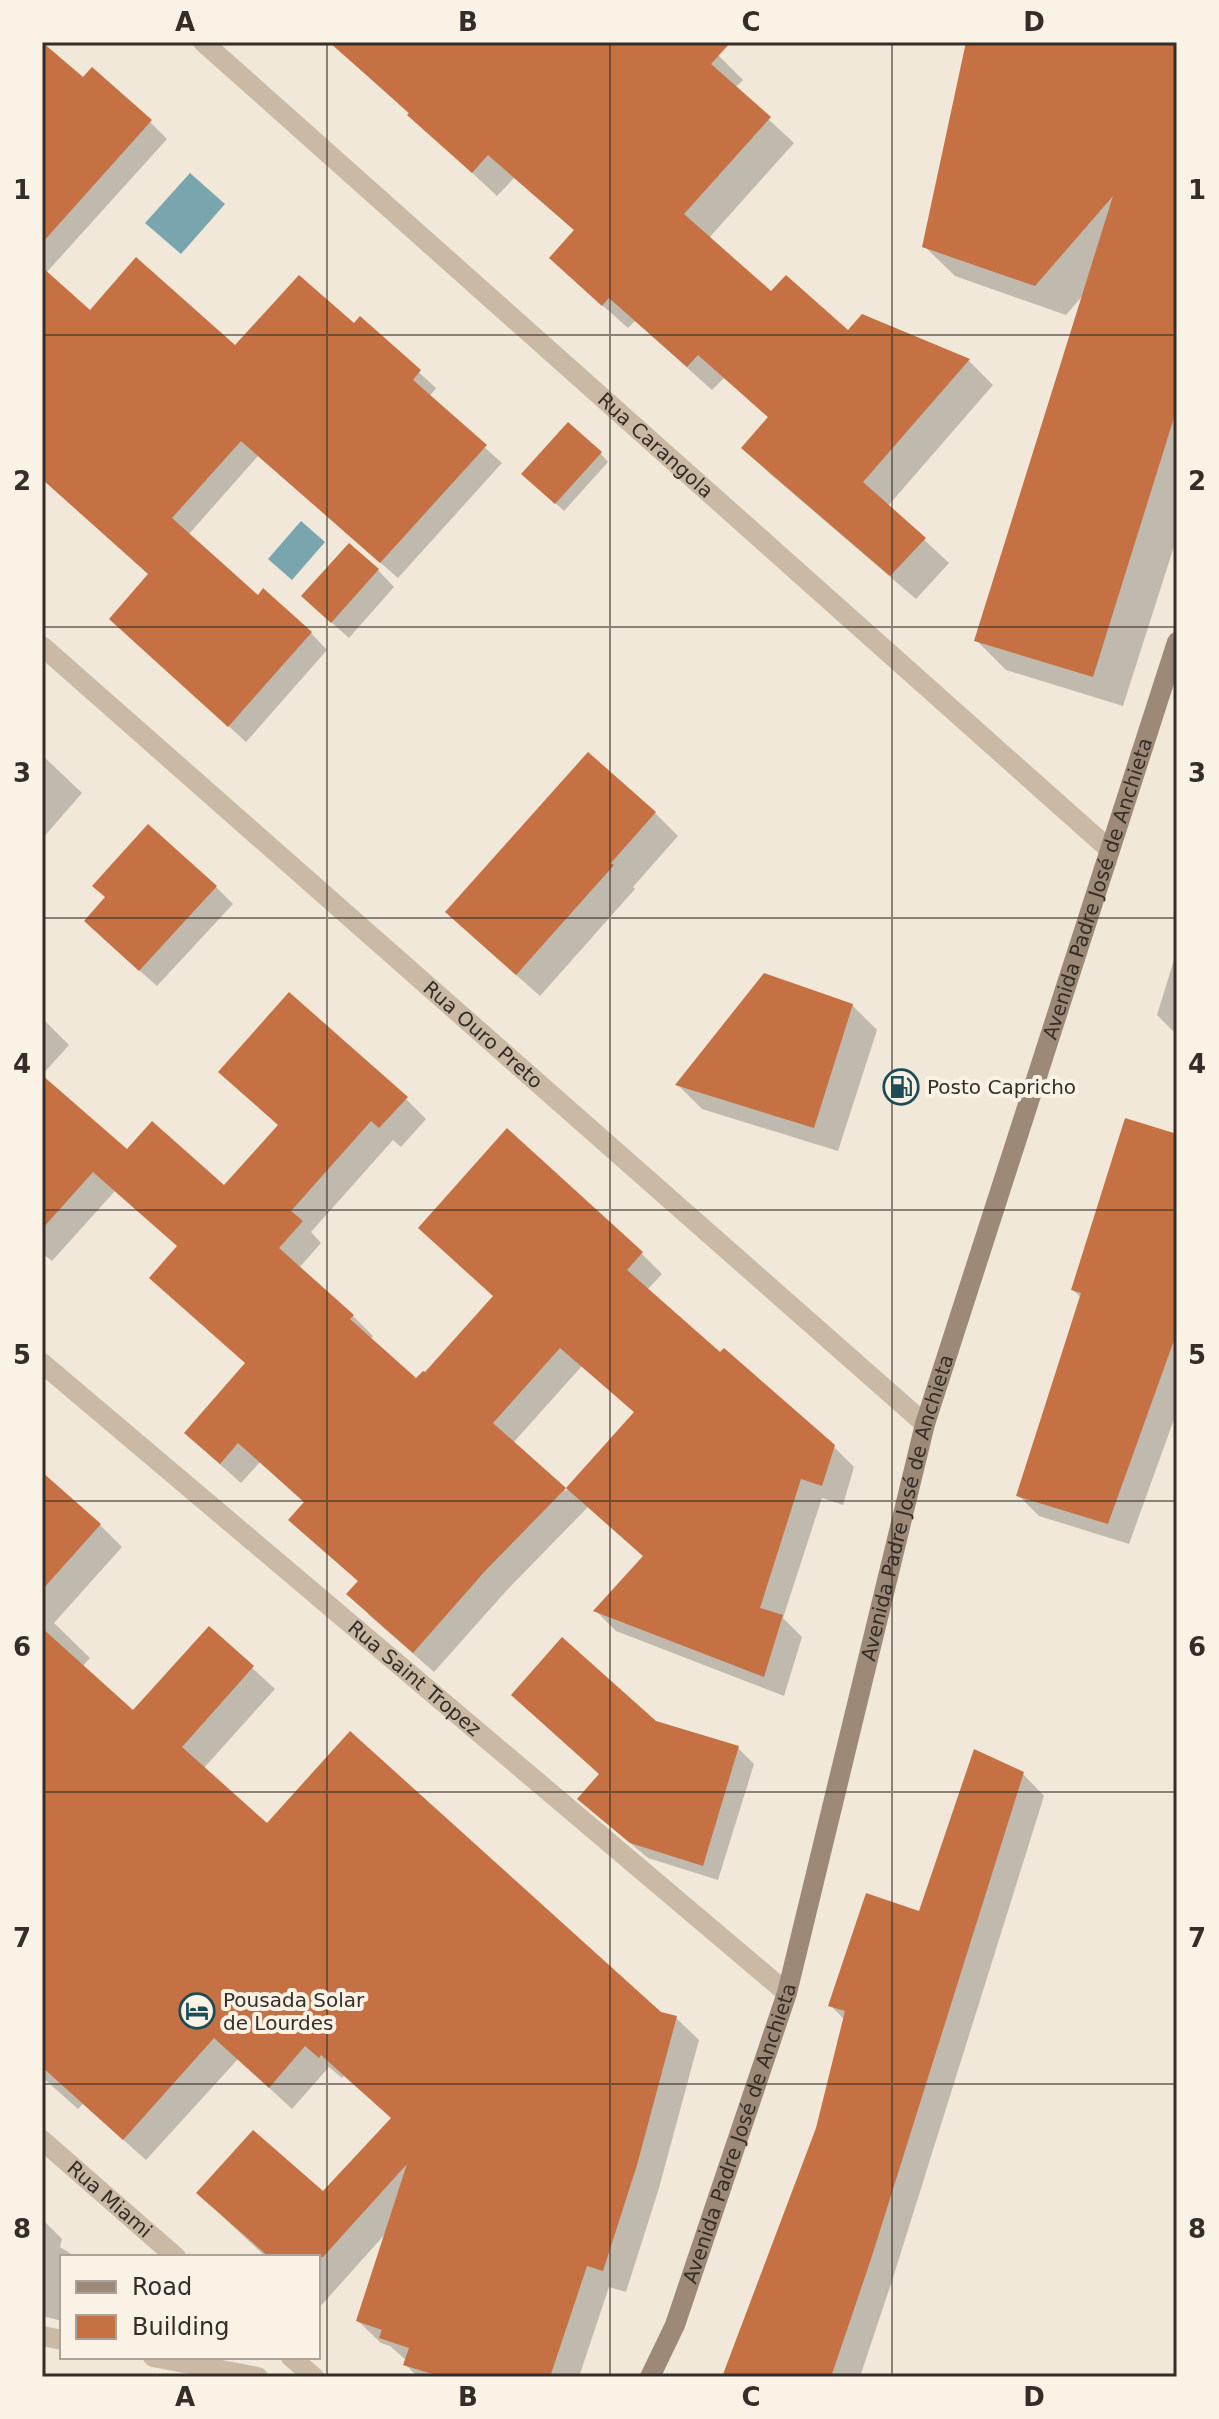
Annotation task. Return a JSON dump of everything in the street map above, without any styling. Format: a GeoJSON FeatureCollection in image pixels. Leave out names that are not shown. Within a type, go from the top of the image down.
{"type":"FeatureCollection","features":[{"type":"Feature","properties":{"kind":"main road","name":"Avenida Padre José de Anchieta"},"geometry":{"type":"LineString","coordinates":[[650,2377],[675,2325],[787,1993],[925,1424],[1177,642]]}},
{"type":"Feature","properties":{"kind":"street","name":"Rua Carangola"},"geometry":{"type":"LineString","coordinates":[[203,42],[1110,850]]}},
{"type":"Feature","properties":{"kind":"street","name":"Rua Ouro Preto"},"geometry":{"type":"LineString","coordinates":[[42,646],[925,1424]]}},
{"type":"Feature","properties":{"kind":"street","name":"Rua Saint Tropez"},"geometry":{"type":"LineString","coordinates":[[42,1363],[787,1993]]}},
{"type":"Feature","properties":{"kind":"street","name":"Rua Miami"},"geometry":{"type":"LineString","coordinates":[[42,2140],[174,2255]]}},
{"type":"Feature","properties":{"kind":"street"},"geometry":{"type":"LineString","coordinates":[[164,2359],[258,2377]]}},
{"type":"Feature","properties":{"kind":"street"},"geometry":{"type":"LineString","coordinates":[[293,2359],[314,2377]]}},
{"type":"Feature","properties":{"kind":"water"},"geometry":{"type":"Polygon","coordinates":[[[190,173],[225,204],[181,254],[145,223],[190,173]]]}},
{"type":"Feature","properties":{"kind":"water"},"geometry":{"type":"Polygon","coordinates":[[[301,521],[325,542],[292,580],[268,559],[301,521]]]}},
{"type":"Feature","properties":{"kind":"building"},"geometry":{"type":"Polygon","coordinates":[[[42,42],[83,77],[92,67],[152,120],[42,243],[42,42]]]}},
{"type":"Feature","properties":{"kind":"building"},"geometry":{"type":"Polygon","coordinates":[[[329,42],[731,42],[711,64],[771,117],[684,214],[771,291],[786,275],[848,330],[862,314],[970,359],[863,482],[926,538],[890,576],[741,448],[768,417],[698,355],[687,367],[609,298],[602,306],[549,258],[574,230],[488,155],[472,173],[329,42]]]}},
{"type":"Feature","properties":{"kind":"building"},"geometry":{"type":"Polygon","coordinates":[[[966,42],[1177,42],[1177,408],[1093,677],[974,641],[1113,196],[1035,286],[922,247],[966,42]]]}},
{"type":"Feature","properties":{"kind":"building"},"geometry":{"type":"Polygon","coordinates":[[[136,257],[235,345],[299,275],[354,323],[360,316],[421,370],[413,380],[487,445],[380,563],[241,441],[172,518],[258,595],[263,588],[312,632],[228,727],[109,619],[148,574],[42,479],[42,267],[90,310],[136,257]]]}},
{"type":"Feature","properties":{"kind":"building"},"geometry":{"type":"Polygon","coordinates":[[[568,422],[602,452],[555,504],[521,474],[568,422]]]}},
{"type":"Feature","properties":{"kind":"building"},"geometry":{"type":"Polygon","coordinates":[[[349,543],[379,569],[331,623],[301,596],[349,543]]]}},
{"type":"Feature","properties":{"kind":"building"},"geometry":{"type":"Polygon","coordinates":[[[588,752],[656,812],[611,863],[614,865],[516,975],[445,912],[588,752]]]}},
{"type":"Feature","properties":{"kind":"building"},"geometry":{"type":"Polygon","coordinates":[[[148,824],[217,886],[139,971],[84,921],[105,897],[92,886],[148,824]]]}},
{"type":"Feature","properties":{"kind":"building"},"geometry":{"type":"Polygon","coordinates":[[[764,973],[853,1004],[814,1128],[675,1085],[764,973]]]}},
{"type":"Feature","properties":{"kind":"building"},"geometry":{"type":"Polygon","coordinates":[[[289,992],[408,1097],[379,1128],[371,1121],[291,1211],[303,1221],[279,1248],[354,1315],[350,1319],[416,1378],[425,1372],[493,1296],[418,1228],[507,1128],[643,1252],[627,1270],[720,1352],[724,1348],[835,1445],[822,1486],[801,1479],[760,1608],[783,1615],[764,1677],[593,1611],[643,1556],[566,1488],[486,1570],[413,1653],[346,1594],[358,1581],[288,1520],[304,1502],[238,1443],[220,1464],[184,1433],[245,1363],[149,1278],[177,1246],[93,1172],[42,1229],[42,1075],[127,1149],[152,1121],[224,1185],[278,1125],[218,1072],[289,992]],[[560,1348],[493,1423],[566,1488],[634,1412],[560,1348]]]}},
{"type":"Feature","properties":{"kind":"building"},"geometry":{"type":"Polygon","coordinates":[[[1125,1118],[1177,1134],[1177,1332],[1108,1524],[1016,1496],[1081,1293],[1071,1290],[1125,1118]]]}},
{"type":"Feature","properties":{"kind":"building"},"geometry":{"type":"Polygon","coordinates":[[[42,1472],[101,1524],[42,1590],[42,1472]]]}},
{"type":"Feature","properties":{"kind":"building"},"geometry":{"type":"Polygon","coordinates":[[[209,1626],[254,1666],[182,1747],[267,1823],[350,1731],[661,2012],[677,2016],[637,2165],[603,2271],[587,2266],[550,2377],[442,2377],[403,2365],[409,2348],[379,2338],[382,2330],[356,2321],[407,2164],[323,2257],[267,2255],[196,2193],[253,2130],[323,2191],[391,2118],[321,2055],[319,2058],[305,2046],[269,2088],[214,2038],[123,2140],[42,2067],[42,1628],[133,1710],[209,1626]]]}},
{"type":"Feature","properties":{"kind":"building"},"geometry":{"type":"Polygon","coordinates":[[[562,1637],[656,1721],[739,1746],[703,1866],[630,1843],[577,1799],[599,1774],[511,1695],[562,1637]]]}},
{"type":"Feature","properties":{"kind":"building"},"geometry":{"type":"Polygon","coordinates":[[[974,1749],[1024,1772],[831,2377],[722,2377],[816,2128],[845,2011],[828,2006],[866,1893],[919,1911],[974,1749]]]}},
{"type":"Feature","properties":{"kind":"place","name":"Posto Capricho"},"geometry":{"type":"Point","coordinates":[901,1087]}},
{"type":"Feature","properties":{"kind":"place","name":"Pousada Solar de Lourdes"},"geometry":{"type":"Point","coordinates":[197,2011]}}]}
